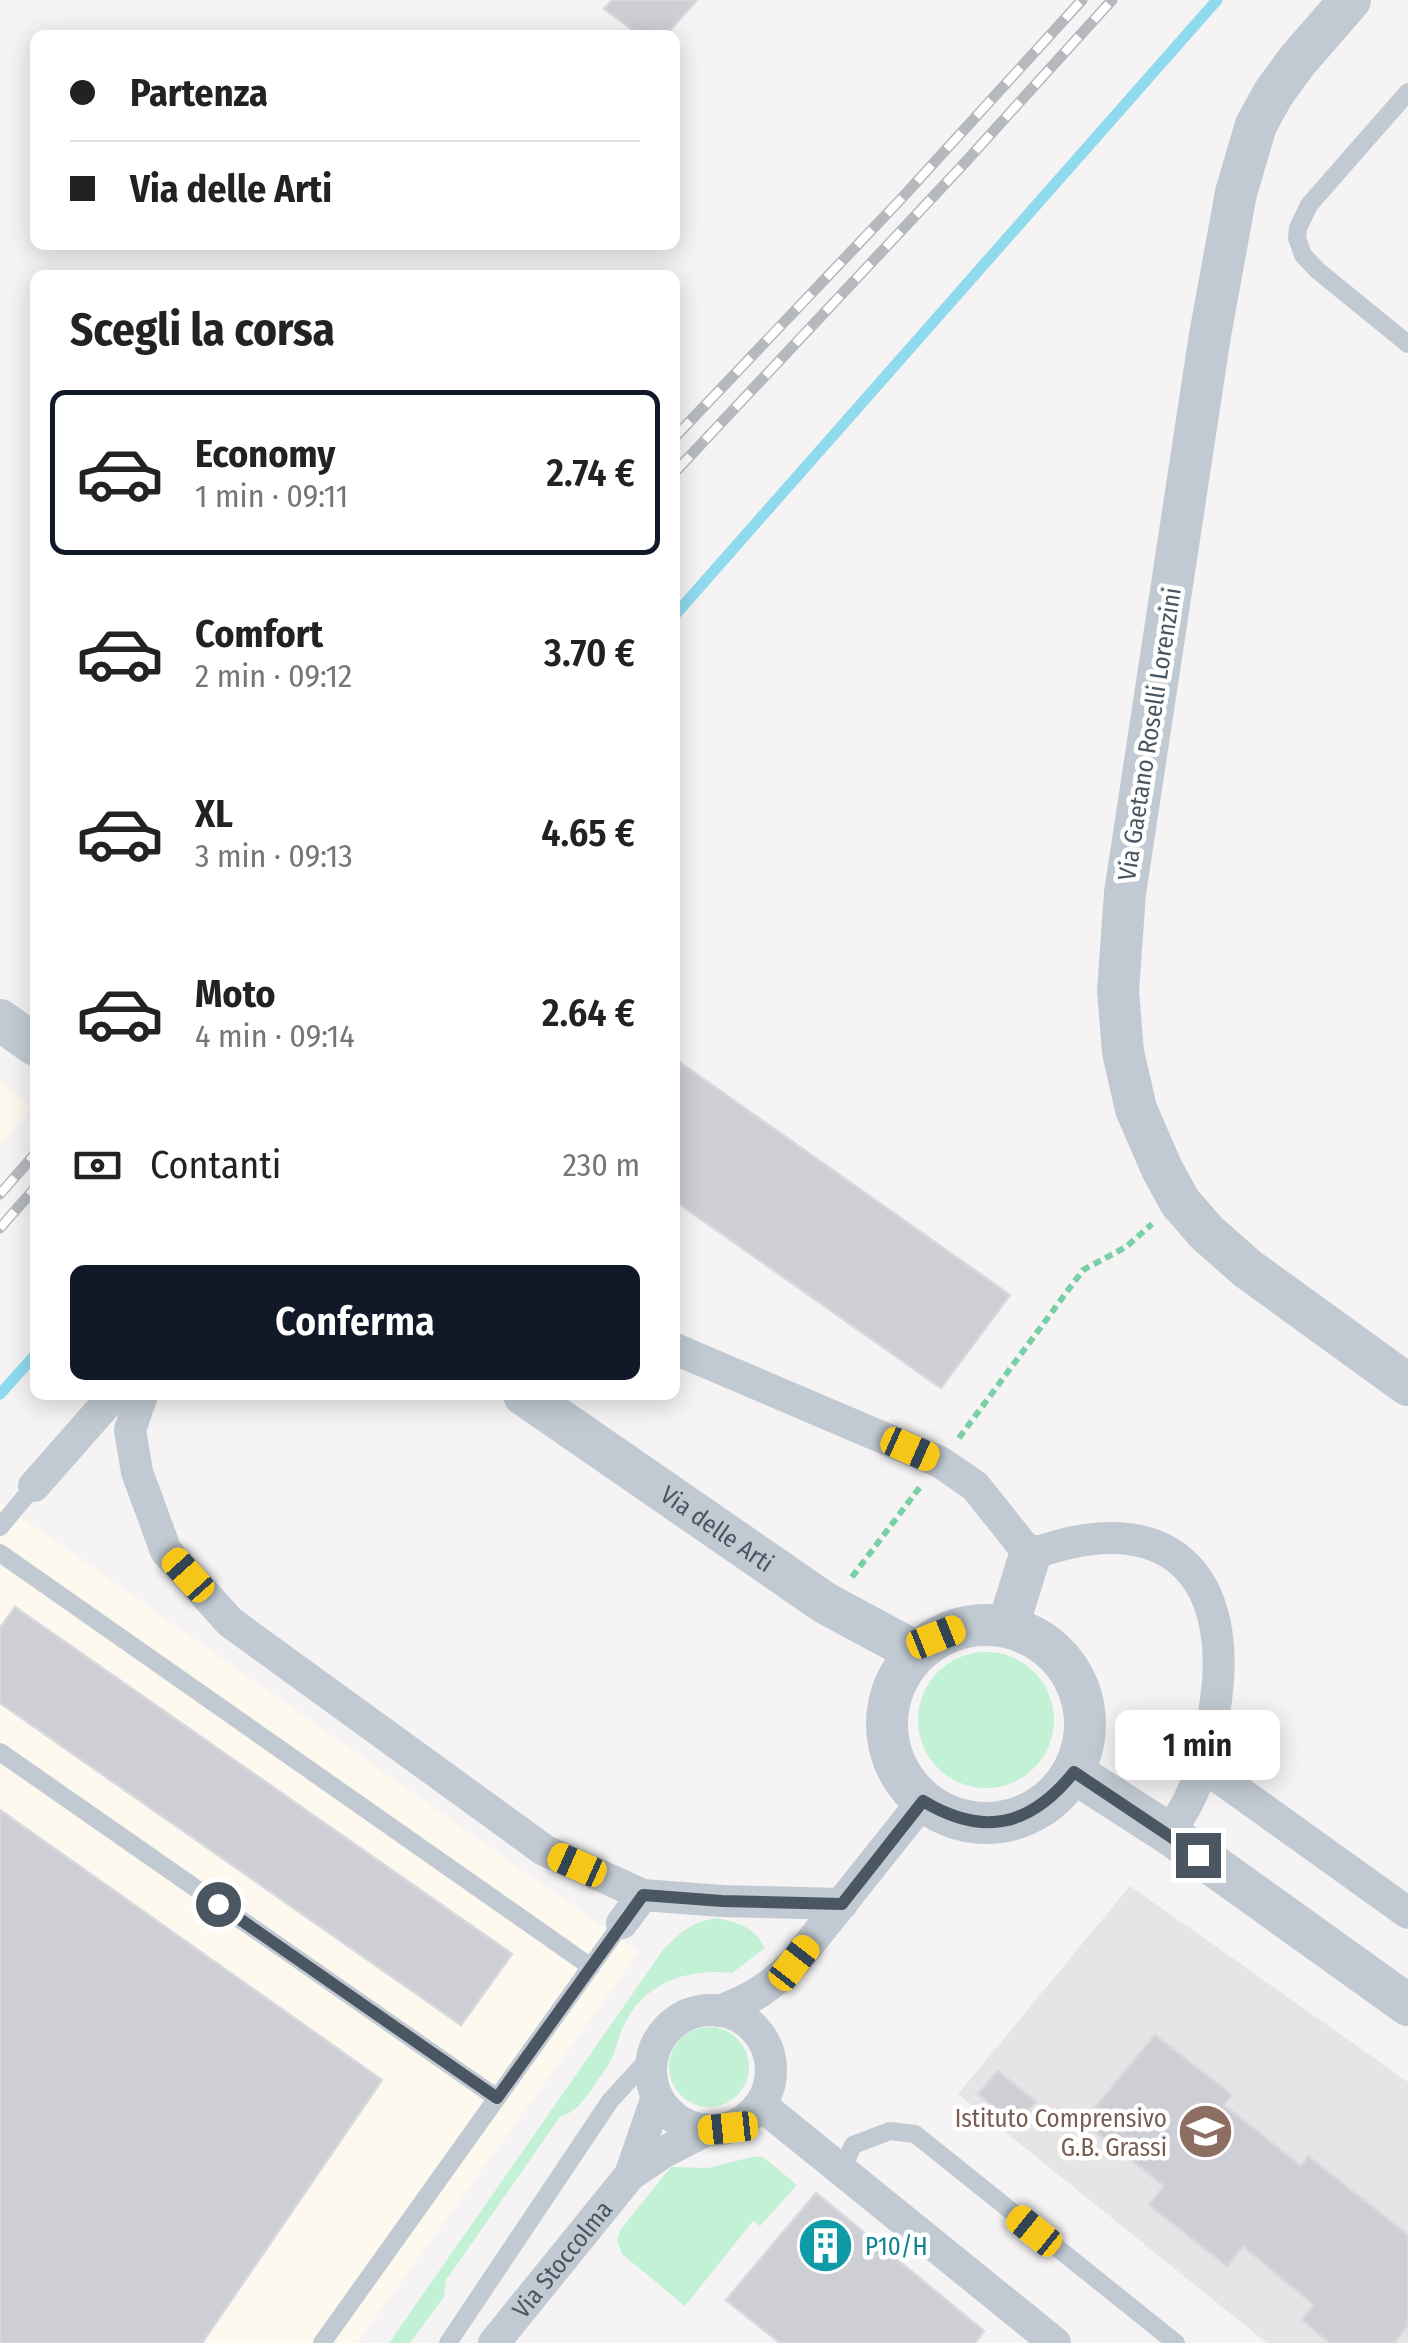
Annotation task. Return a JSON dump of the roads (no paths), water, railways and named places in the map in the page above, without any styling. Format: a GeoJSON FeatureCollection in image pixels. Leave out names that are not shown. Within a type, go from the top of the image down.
{"type":"FeatureCollection","features":[{"type":"Feature","properties":{"kind":"street","name":"Via Gaetano Roselli Lorenzini"},"geometry":{"type":"LineString","coordinates":[[1350,0],[1273,94],[1244,159],[1210,335],[1125,893],[1118,991],[1123,1052],[1146,1136],[1180,1202],[1248,1270],[1408,1385]]}},
{"type":"Feature","properties":{"kind":"street"},"geometry":{"type":"LineString","coordinates":[[0,1020],[30,1041]]}},
{"type":"Feature","properties":{"kind":"street"},"geometry":{"type":"LineString","coordinates":[[680,1351],[940,1462],[975,1486],[1030,1555]]}},
{"type":"Feature","properties":{"kind":"street"},"geometry":{"type":"LineString","coordinates":[[34,1486],[110,1400]]}},
{"type":"Feature","properties":{"kind":"street"},"geometry":{"type":"LineString","coordinates":[[140,1400],[130,1430],[138,1472],[166,1551],[230,1622],[544,1850],[643,1895],[842,1904]]}},
{"type":"Feature","properties":{"kind":"street","name":"Via delle Arti"},"geometry":{"type":"LineString","coordinates":[[531,1400],[824,1603],[916,1652]]}},
{"type":"Feature","properties":{"kind":"street"},"geometry":{"type":"LineString","coordinates":[[1030,1555],[1075,1542],[1113,1538],[1159,1546],[1184,1562],[1209,1602],[1220,1650],[1220,1676],[1202,1766],[1190,1800],[1168,1833]]}},
{"type":"Feature","properties":{"kind":"street"},"geometry":{"type":"LineString","coordinates":[[1008,1626],[1030,1555]]}},
{"type":"Feature","properties":{"kind":"street"},"geometry":{"type":"LineString","coordinates":[[983,1624],[1008,1626],[1036,1637],[1060,1656],[1077,1682],[1085,1712],[1084,1743],[1074,1772],[1056,1795],[1032,1812],[1005,1822],[976,1823],[948,1816],[923,1801],[900,1776],[888,1745],[886,1711],[896,1679],[916,1652],[936,1637],[983,1624]]}},
{"type":"Feature","properties":{"kind":"street"},"geometry":{"type":"LineString","coordinates":[[1202,1766],[1408,1912]]}},
{"type":"Feature","properties":{"kind":"street"},"geometry":{"type":"LineString","coordinates":[[1074,1772],[1168,1833],[1408,2005]]}},
{"type":"Feature","properties":{"kind":"street"},"geometry":{"type":"LineString","coordinates":[[794,1963],[785,1994],[771,2021],[772,2073],[761,2104],[746,2120],[728,2128],[705,2131],[672,2116],[656,2097],[650,2075],[660,2038],[676,2021],[694,2012],[719,2010],[746,2001],[772,1986],[923,1801]]}},
{"type":"Feature","properties":{"kind":"street"},"geometry":{"type":"LineString","coordinates":[[622,1923],[643,1895]]}},
{"type":"Feature","properties":{"kind":"street"},"geometry":{"type":"LineString","coordinates":[[719,2010],[744,2020],[760,2034],[769,2051]]}},
{"type":"Feature","properties":{"kind":"street","name":"Via Stoccolma"},"geometry":{"type":"LineString","coordinates":[[630,2175],[656,2097]]}},
{"type":"Feature","properties":{"kind":"street"},"geometry":{"type":"LineString","coordinates":[[761,2104],[1055,2343]]}},
{"type":"Feature","properties":{"kind":"street","name":"Via Stoccolma"},"geometry":{"type":"LineString","coordinates":[[494,2343],[630,2175],[705,2131]]}},
{"type":"Feature","properties":{"kind":"lane"},"geometry":{"type":"LineString","coordinates":[[1408,92],[1309,205],[1298,228],[1304,255],[1317,270],[1408,344]]}},
{"type":"Feature","properties":{"kind":"lane"},"geometry":{"type":"LineString","coordinates":[[0,1527],[34,1486]]}},
{"type":"Feature","properties":{"kind":"lane"},"geometry":{"type":"LineString","coordinates":[[0,1552],[591,1966]]}},
{"type":"Feature","properties":{"kind":"lane"},"geometry":{"type":"LineString","coordinates":[[0,1752],[497,2098]]}},
{"type":"Feature","properties":{"kind":"lane"},"geometry":{"type":"LineString","coordinates":[[322,2343],[622,1923]]}},
{"type":"Feature","properties":{"kind":"lane"},"geometry":{"type":"LineString","coordinates":[[448,2343],[610,2102],[653,2054]]}},
{"type":"Feature","properties":{"kind":"lane"},"geometry":{"type":"LineString","coordinates":[[842,2171],[853,2145],[890,2132],[915,2134],[1176,2343]]}},
{"type":"Feature","properties":{"kind":"waterway"},"geometry":{"type":"LineString","coordinates":[[680,609],[1217,0]]}},
{"type":"Feature","properties":{"kind":"waterway"},"geometry":{"type":"LineString","coordinates":[[0,1394],[30,1361]]}},
{"type":"Feature","properties":{"kind":"railway"},"geometry":{"type":"LineString","coordinates":[[680,432],[901,199],[1082,0]]}},
{"type":"Feature","properties":{"kind":"railway"},"geometry":{"type":"LineString","coordinates":[[680,467],[1112,0]]}},
{"type":"Feature","properties":{"kind":"railway"},"geometry":{"type":"LineString","coordinates":[[0,1194],[30,1160]]}},
{"type":"Feature","properties":{"kind":"railway"},"geometry":{"type":"LineString","coordinates":[[0,1228],[30,1194]]}},
{"type":"Feature","properties":{"kind":"place","name":"Istituto Comprensivo G.B. Grassi"},"geometry":{"type":"Point","coordinates":[1206,2132]}},
{"type":"Feature","properties":{"kind":"place","name":"P10/H"},"geometry":{"type":"Point","coordinates":[826,2246]}}]}
